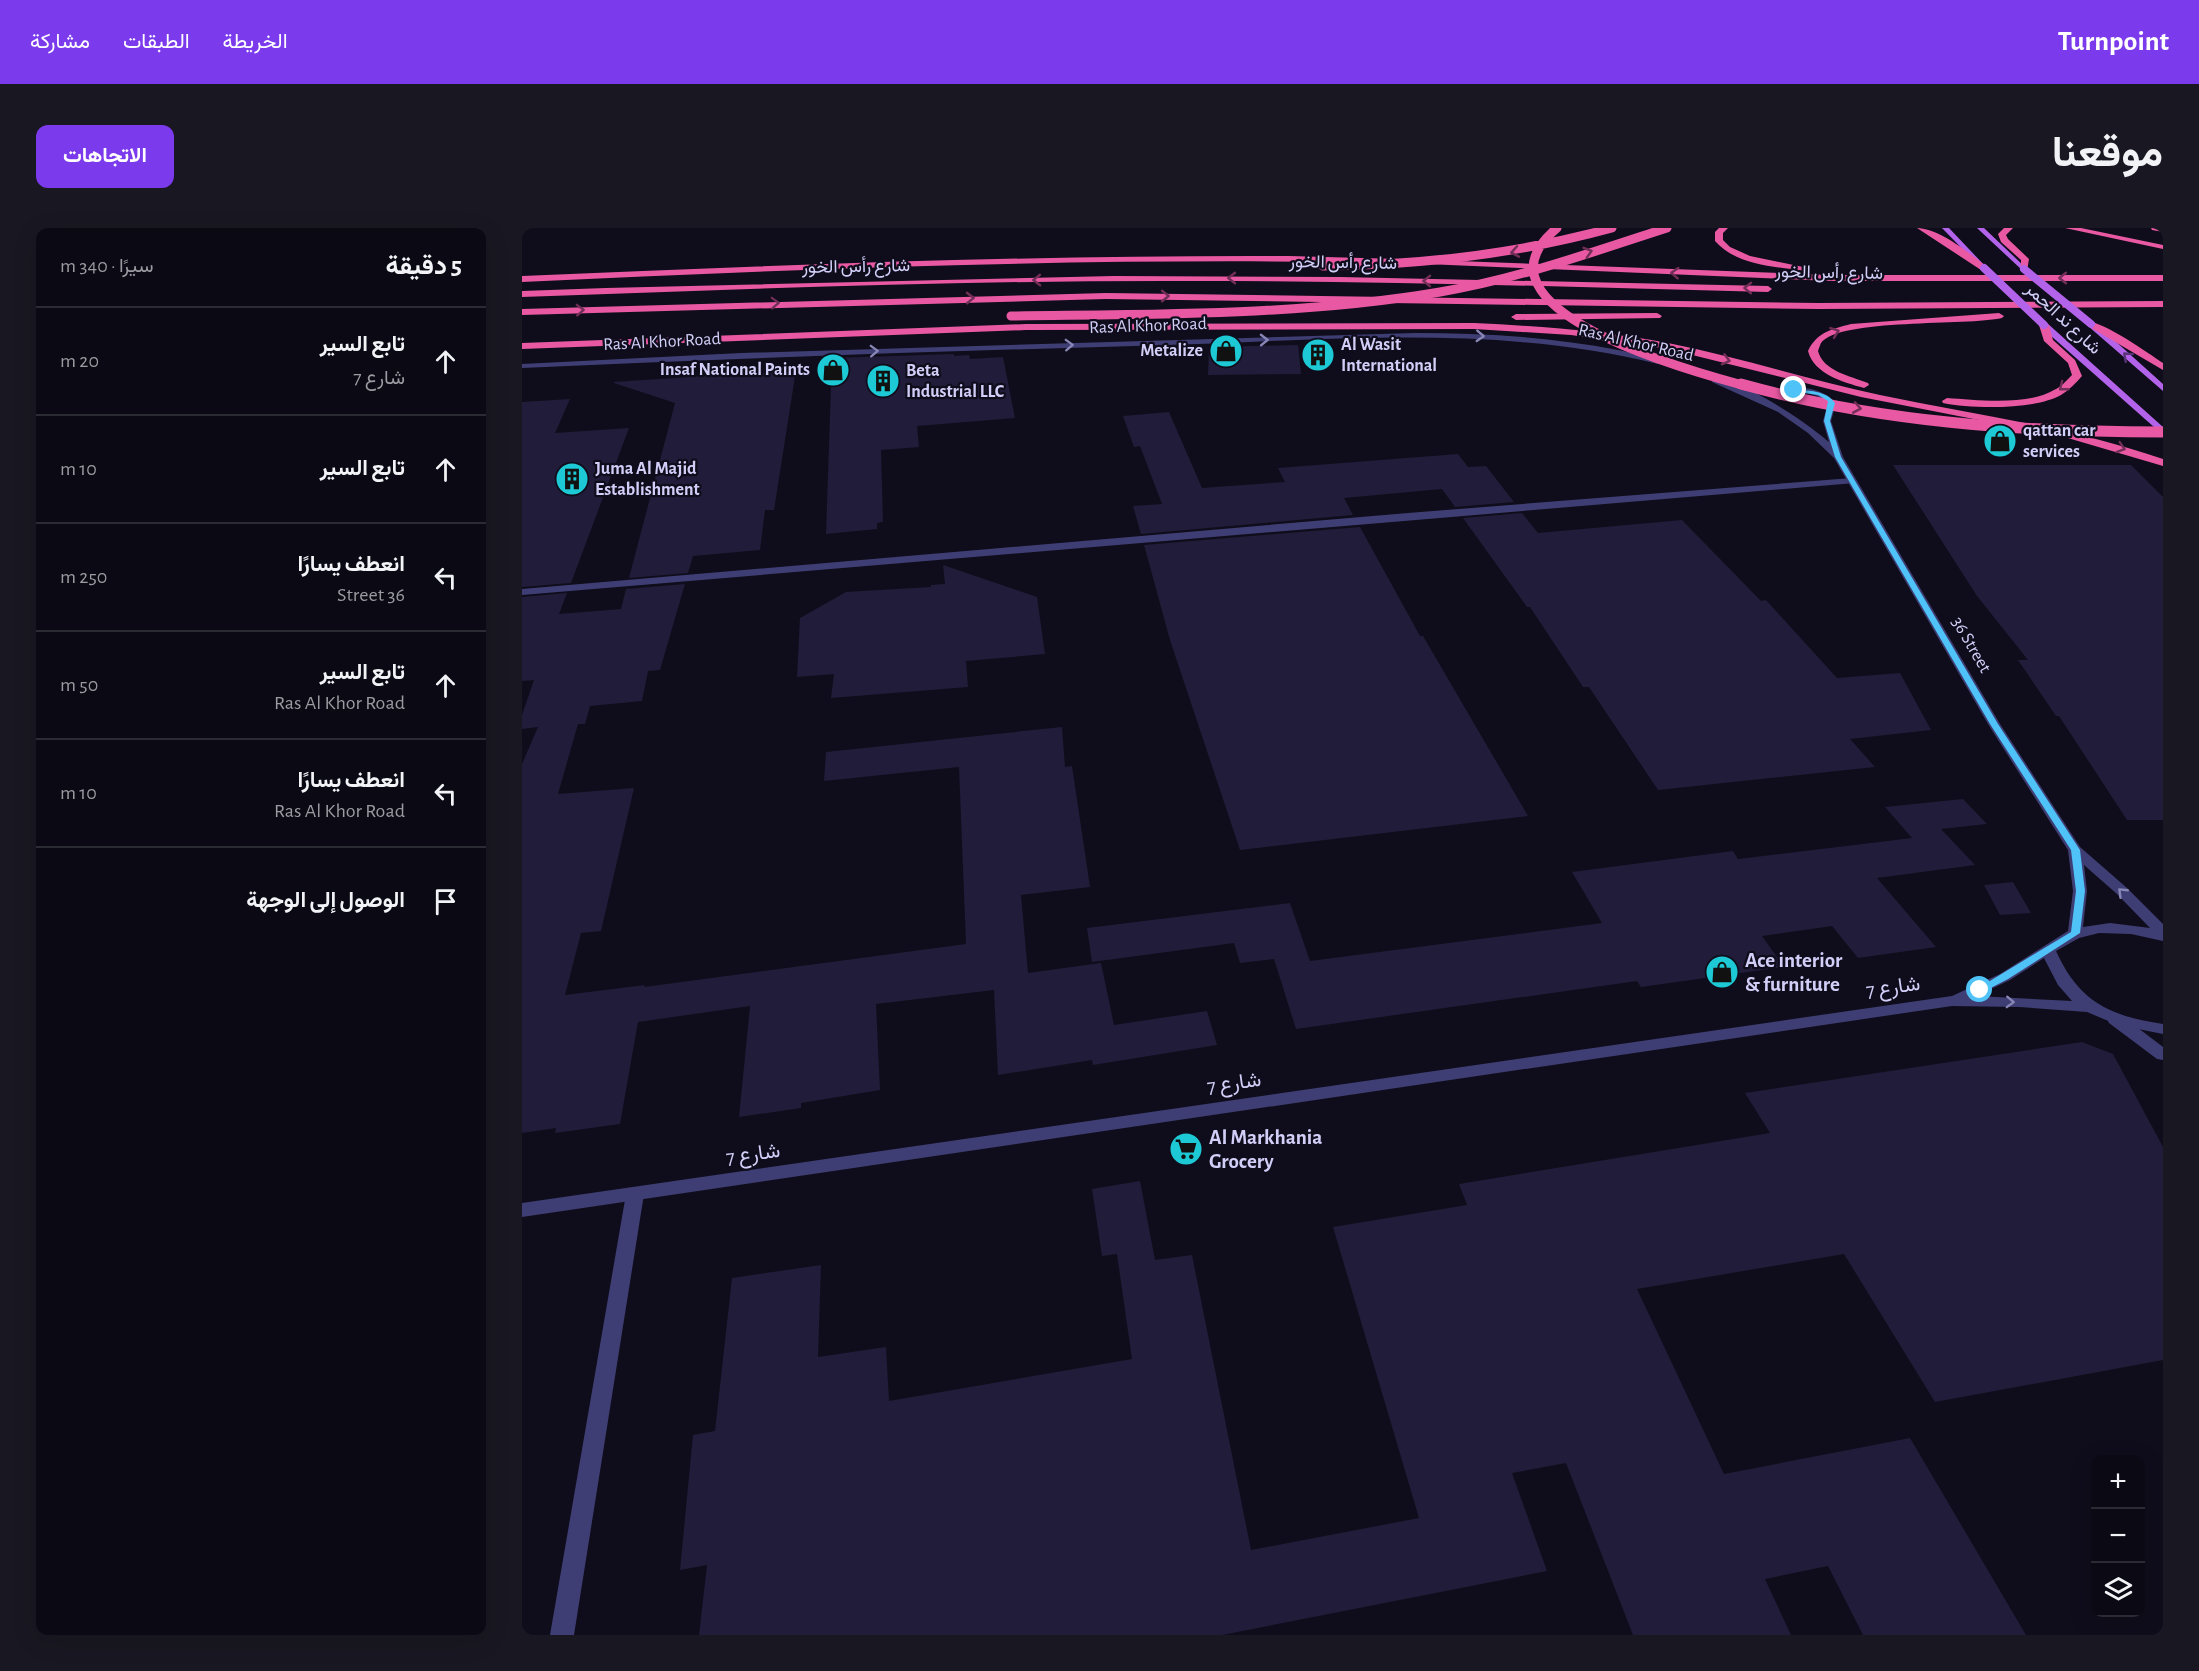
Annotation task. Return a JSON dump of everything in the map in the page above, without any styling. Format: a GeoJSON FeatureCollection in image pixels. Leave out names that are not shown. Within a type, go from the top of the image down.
{"type":"FeatureCollection","features":[{"type":"Feature","properties":{"kind":"highway"},"geometry":{"type":"LineString","coordinates":[[1557,228],[1542,242],[1533,264],[1533,273],[1542,292],[1560,310],[1587,328],[1624,346],[1666,362],[1780,393],[1901,415],[2032,429],[2163,432]]}},
{"type":"Feature","properties":{"kind":"highway"},"geometry":{"type":"LineString","coordinates":[[522,292],[776,274],[917,269],[1414,264],[1491,256],[1555,244],[1612,228]]}},
{"type":"Feature","properties":{"kind":"highway"},"geometry":{"type":"LineString","coordinates":[[1000,316],[1248,311],[1394,299],[1503,278],[1667,228]]}},
{"type":"Feature","properties":{"kind":"highway"},"geometry":{"type":"LineString","coordinates":[[1724,228],[1718,236],[1723,245],[1759,260],[1836,272],[1923,278]]}},
{"type":"Feature","properties":{"kind":"highway"},"geometry":{"type":"LineString","coordinates":[[1921,228],[1948,241],[1968,259],[1984,268]]}},
{"type":"Feature","properties":{"kind":"highway"},"geometry":{"type":"LineString","coordinates":[[2009,228],[2002,234],[2004,240],[2025,259],[2024,269]]}},
{"type":"Feature","properties":{"kind":"highway"},"geometry":{"type":"LineString","coordinates":[[2069,228],[2163,247]]}},
{"type":"Feature","properties":{"kind":"highway"},"geometry":{"type":"LineString","coordinates":[[2155,228],[2163,230]]}},
{"type":"Feature","properties":{"kind":"highway"},"geometry":{"type":"LineString","coordinates":[[522,279],[897,262],[1216,258],[1417,261],[1820,278],[2163,278]]}},
{"type":"Feature","properties":{"kind":"highway"},"geometry":{"type":"LineString","coordinates":[[2083,278],[2101,275],[2163,273]]}},
{"type":"Feature","properties":{"kind":"highway","name":"شارع رأس الخور"},"geometry":{"type":"LineString","coordinates":[[522,292],[1183,278],[1455,281],[1774,289]]}},
{"type":"Feature","properties":{"kind":"highway"},"geometry":{"type":"LineString","coordinates":[[1994,290],[2017,290]]}},
{"type":"Feature","properties":{"kind":"highway"},"geometry":{"type":"LineString","coordinates":[[2028,290],[2063,290]]}},
{"type":"Feature","properties":{"kind":"highway","name":"شارع رأس الخور"},"geometry":{"type":"LineString","coordinates":[[522,312],[908,299],[1118,296],[1753,305],[2163,304]]}},
{"type":"Feature","properties":{"kind":"highway"},"geometry":{"type":"LineString","coordinates":[[2067,316],[2102,315]]}},
{"type":"Feature","properties":{"kind":"highway"},"geometry":{"type":"LineString","coordinates":[[522,346],[870,331],[1344,319],[1669,316]]}},
{"type":"Feature","properties":{"kind":"highway"},"geometry":{"type":"LineString","coordinates":[[2000,316],[1966,320],[1885,322],[1854,326],[1821,338],[1813,346],[1814,356],[1827,369],[1843,377],[1909,396],[1975,402],[2036,398],[2053,394],[2077,376],[2073,362],[2049,341],[2044,321],[2022,316]]}},
{"type":"Feature","properties":{"kind":"highway"},"geometry":{"type":"LineString","coordinates":[[1849,317],[2011,316]]}},
{"type":"Feature","properties":{"kind":"highway"},"geometry":{"type":"LineString","coordinates":[[2091,324],[2163,367]]}},
{"type":"Feature","properties":{"kind":"highway"},"geometry":{"type":"LineString","coordinates":[[1167,325],[1474,326],[1545,329],[1607,337],[1677,348],[1889,400],[2068,433],[2116,446],[2163,463]]}},
{"type":"Feature","properties":{"kind":"main road","name":"شارع ند الحمر"},"geometry":{"type":"LineString","coordinates":[[1945,228],[1984,268],[2163,432]]}},
{"type":"Feature","properties":{"kind":"main road","name":"شارع ند الحمر"},"geometry":{"type":"LineString","coordinates":[[1980,228],[2024,269],[2163,388]]}},
{"type":"Feature","properties":{"kind":"street","name":"Ras Al Khor Road"},"geometry":{"type":"LineString","coordinates":[[522,366],[753,355],[1388,335],[1473,336],[1555,342],[1628,354],[1686,370],[1766,402],[1812,430],[1838,457]]}},
{"type":"Feature","properties":{"kind":"street"},"geometry":{"type":"LineString","coordinates":[[1766,402],[1772,393],[1794,390],[1820,394],[1830,400],[1832,403],[1827,421],[1838,457]]}},
{"type":"Feature","properties":{"kind":"street","name":"36 Street"},"geometry":{"type":"LineString","coordinates":[[1838,457],[1994,724],[2075,850],[2122,891],[2163,934]]}},
{"type":"Feature","properties":{"kind":"street"},"geometry":{"type":"LineString","coordinates":[[522,592],[1408,516],[1852,481]]}},
{"type":"Feature","properties":{"kind":"street","name":"36 Street"},"geometry":{"type":"LineString","coordinates":[[2075,850],[2080,891],[2075,933]]}},
{"type":"Feature","properties":{"kind":"street"},"geometry":{"type":"LineString","coordinates":[[2075,933],[2101,928],[2133,929],[2163,934]]}},
{"type":"Feature","properties":{"kind":"street","name":"شارع 7"},"geometry":{"type":"LineString","coordinates":[[1952,1001],[2005,977],[2075,933]]}},
{"type":"Feature","properties":{"kind":"street"},"geometry":{"type":"LineString","coordinates":[[2048,949],[2056,973],[2068,990],[2089,1007],[2144,1027],[2163,1029]]}},
{"type":"Feature","properties":{"kind":"street","name":"شارع 7"},"geometry":{"type":"LineString","coordinates":[[522,1210],[1952,1001],[2019,1002],[2089,1007]]}},
{"type":"Feature","properties":{"kind":"street"},"geometry":{"type":"LineString","coordinates":[[2115,1018],[2163,1055]]}},
{"type":"Feature","properties":{"kind":"street"},"geometry":{"type":"LineString","coordinates":[[562,1635],[634,1194]]}},
{"type":"Feature","properties":{"kind":"building"},"geometry":{"type":"Polygon","coordinates":[[[1298,345],[1301,374],[1208,375],[1209,347],[1298,345]]]}},
{"type":"Feature","properties":{"kind":"building"},"geometry":{"type":"Polygon","coordinates":[[[954,354],[954,356],[969,355],[970,359],[1003,357],[1015,418],[917,426],[919,447],[881,450],[883,522],[877,523],[877,529],[826,534],[832,358],[954,354]]]}},
{"type":"Feature","properties":{"kind":"building"},"geometry":{"type":"Polygon","coordinates":[[[796,370],[774,510],[765,510],[760,550],[693,556],[688,573],[629,578],[675,403],[614,382],[796,370]]]}},
{"type":"Feature","properties":{"kind":"building"},"geometry":{"type":"Polygon","coordinates":[[[570,399],[555,433],[629,428],[571,583],[522,587],[522,402],[570,399]]]}},
{"type":"Feature","properties":{"kind":"building"},"geometry":{"type":"Polygon","coordinates":[[[1169,412],[1202,488],[1285,482],[1278,468],[1458,454],[1468,467],[1486,466],[1514,502],[1455,507],[1442,489],[1344,498],[1353,515],[1141,534],[1133,506],[1162,504],[1140,446],[1134,447],[1123,416],[1169,412]]]}},
{"type":"Feature","properties":{"kind":"building"},"geometry":{"type":"Polygon","coordinates":[[[1893,465],[2131,465],[2163,497],[2163,820],[2127,820],[2059,716],[2056,716],[2018,660],[2028,660],[1977,596],[1893,465]]]}},
{"type":"Feature","properties":{"kind":"building"},"geometry":{"type":"Polygon","coordinates":[[[1522,513],[1538,533],[1682,520],[1761,601],[1766,600],[1837,678],[1900,673],[1931,730],[1850,739],[1875,767],[1658,790],[1589,687],[1583,687],[1530,607],[1527,607],[1463,518],[1522,513]]]}},
{"type":"Feature","properties":{"kind":"building"},"geometry":{"type":"Polygon","coordinates":[[[1360,527],[1420,636],[1423,636],[1528,816],[1240,850],[1170,640],[1144,545],[1360,527]]]}},
{"type":"Feature","properties":{"kind":"building"},"geometry":{"type":"Polygon","coordinates":[[[943,565],[1037,597],[1045,654],[966,661],[968,687],[831,698],[834,674],[797,677],[800,618],[846,592],[931,587],[931,585],[945,584],[943,565]]]}},
{"type":"Feature","properties":{"kind":"building"},"geometry":{"type":"Polygon","coordinates":[[[685,584],[660,670],[648,671],[642,701],[590,706],[585,724],[578,724],[558,794],[634,788],[601,931],[581,933],[565,995],[645,985],[644,987],[966,944],[959,767],[824,781],[826,752],[1062,727],[1065,767],[1072,766],[1090,887],[1021,895],[1028,973],[1101,963],[1114,1025],[1207,1011],[1217,1045],[1093,1065],[1092,1060],[998,1075],[994,990],[876,1004],[880,1090],[801,1103],[801,1108],[739,1117],[750,1006],[638,1022],[620,1124],[555,1133],[556,1128],[522,1133],[522,764],[538,727],[522,729],[522,715],[534,680],[522,681],[522,597],[567,593],[559,614],[621,609],[626,589],[685,584]]]}},
{"type":"Feature","properties":{"kind":"building"},"geometry":{"type":"Polygon","coordinates":[[[1963,799],[1987,824],[1941,829],[1975,865],[1877,878],[1936,947],[1858,958],[1832,926],[1762,936],[1784,967],[1641,987],[1637,981],[1296,1029],[1274,959],[1240,963],[1234,943],[1092,962],[1087,928],[1290,903],[1310,961],[1602,923],[1572,872],[1733,851],[1738,859],[1912,838],[1885,807],[1963,799]]]}},
{"type":"Feature","properties":{"kind":"building"},"geometry":{"type":"Polygon","coordinates":[[[2013,882],[2031,913],[2000,915],[1984,885],[2013,882]]]}},
{"type":"Feature","properties":{"kind":"building"},"geometry":{"type":"Polygon","coordinates":[[[2082,1042],[2113,1054],[2163,1147],[2163,1360],[1935,1402],[1844,1254],[1637,1289],[1724,1474],[1910,1438],[2026,1635],[1863,1635],[1828,1566],[1765,1579],[1791,1635],[1633,1635],[1566,1463],[1512,1473],[1547,1571],[1222,1635],[699,1635],[707,1565],[680,1570],[693,1435],[715,1431],[732,1278],[821,1265],[818,1357],[886,1347],[889,1401],[1132,1359],[1117,1254],[1102,1256],[1092,1189],[1140,1181],[1155,1260],[1192,1255],[1251,1550],[1419,1518],[1333,1227],[1467,1205],[1459,1184],[1770,1133],[1745,1093],[2082,1042]]]}},
{"type":"Feature","properties":{"kind":"place","name":"Metalize"},"geometry":{"type":"Point","coordinates":[1226,351]}},
{"type":"Feature","properties":{"kind":"place","name":"Al Wasit International"},"geometry":{"type":"Point","coordinates":[1318,355]}},
{"type":"Feature","properties":{"kind":"place","name":"Insaf National Paints"},"geometry":{"type":"Point","coordinates":[833,370]}},
{"type":"Feature","properties":{"kind":"place","name":"Beta Industrial LLC"},"geometry":{"type":"Point","coordinates":[883,381]}},
{"type":"Feature","properties":{"kind":"place","name":"qattan car services"},"geometry":{"type":"Point","coordinates":[2000,441]}},
{"type":"Feature","properties":{"kind":"place","name":"Juma Al Majid Establishment"},"geometry":{"type":"Point","coordinates":[572,479]}},
{"type":"Feature","properties":{"kind":"place","name":"Ace interior & furniture"},"geometry":{"type":"Point","coordinates":[1722,972]}},
{"type":"Feature","properties":{"kind":"place","name":"Al Markhania Grocery"},"geometry":{"type":"Point","coordinates":[1186,1149]}},
{"type":"Feature","properties":{"kind":"route"},"geometry":{"type":"LineString","coordinates":[[1794,390],[1820,394],[1832,403],[1827,421],[1838,457],[1994,724],[2075,850],[2079,870],[2080,912],[2075,933],[1980,990]]}}]}
